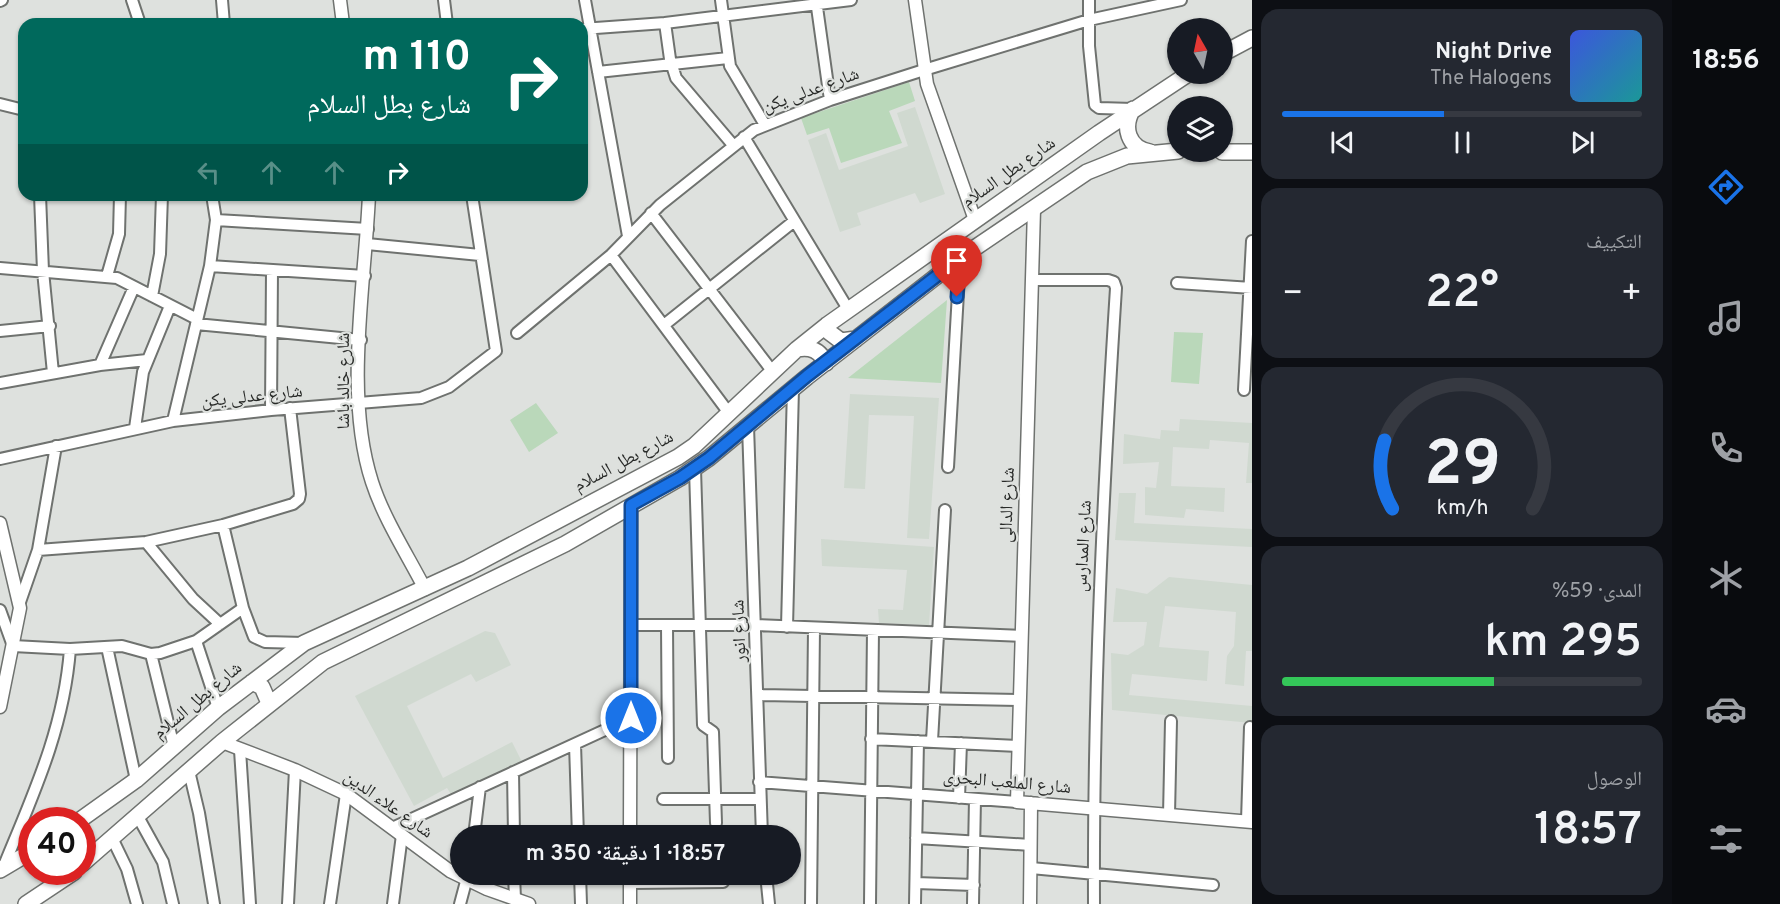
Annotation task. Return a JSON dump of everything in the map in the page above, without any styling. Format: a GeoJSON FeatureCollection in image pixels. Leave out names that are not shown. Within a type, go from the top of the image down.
{"type":"FeatureCollection","features":[{"type":"Feature","properties":{"kind":"main road"},"geometry":{"type":"LineString","coordinates":[[1233,48],[1252,38]]}},
{"type":"Feature","properties":{"kind":"main road","name":"شارع بطل السلام"},"geometry":{"type":"LineString","coordinates":[[96,809],[136,780],[218,708],[303,643],[425,589],[678,457],[797,349],[848,309],[1133,109],[1172,84]]}},
{"type":"Feature","properties":{"kind":"main road"},"geometry":{"type":"LineString","coordinates":[[1133,109],[1126,125],[1127,133],[1137,147],[1153,152]]}},
{"type":"Feature","properties":{"kind":"main road"},"geometry":{"type":"LineString","coordinates":[[1076,150],[1087,155],[1090,164],[1087,172]]}},
{"type":"Feature","properties":{"kind":"main road"},"geometry":{"type":"LineString","coordinates":[[96,851],[222,742],[306,674],[341,652],[587,532],[695,469],[793,388],[960,258],[1087,172],[1114,160],[1167,151]]}},
{"type":"Feature","properties":{"kind":"main road"},"geometry":{"type":"LineString","coordinates":[[1233,152],[1252,152]]}},
{"type":"Feature","properties":{"kind":"main road"},"geometry":{"type":"LineString","coordinates":[[827,325],[834,338],[841,341],[856,339]]}},
{"type":"Feature","properties":{"kind":"main road"},"geometry":{"type":"LineString","coordinates":[[797,349],[812,348],[823,357],[826,363]]}},
{"type":"Feature","properties":{"kind":"main road"},"geometry":{"type":"LineString","coordinates":[[572,512],[578,526],[587,532]]}},
{"type":"Feature","properties":{"kind":"main road"},"geometry":{"type":"LineString","coordinates":[[553,522],[560,529],[564,544]]}},
{"type":"Feature","properties":{"kind":"main road"},"geometry":{"type":"LineString","coordinates":[[252,682],[262,687],[269,703]]}},
{"type":"Feature","properties":{"kind":"main road"},"geometry":{"type":"LineString","coordinates":[[2,869],[18,859]]}},
{"type":"Feature","properties":{"kind":"main road"},"geometry":{"type":"LineString","coordinates":[[26,904],[47,898],[60,885]]}},
{"type":"Feature","properties":{"kind":"street"},"geometry":{"type":"LineString","coordinates":[[132,0],[138,18]]}},
{"type":"Feature","properties":{"kind":"street"},"geometry":{"type":"LineString","coordinates":[[222,0],[224,18]]}},
{"type":"Feature","properties":{"kind":"street"},"geometry":{"type":"LineString","coordinates":[[340,0],[342,18]]}},
{"type":"Feature","properties":{"kind":"street"},"geometry":{"type":"LineString","coordinates":[[444,0],[446,18]]}},
{"type":"Feature","properties":{"kind":"street"},"geometry":{"type":"LineString","coordinates":[[585,0],[586,18]]}},
{"type":"Feature","properties":{"kind":"street"},"geometry":{"type":"LineString","coordinates":[[721,0],[728,58],[733,73],[765,125]]}},
{"type":"Feature","properties":{"kind":"street"},"geometry":{"type":"LineString","coordinates":[[588,29],[723,17],[851,0]]}},
{"type":"Feature","properties":{"kind":"street"},"geometry":{"type":"LineString","coordinates":[[915,0],[924,70],[931,98],[975,220]]}},
{"type":"Feature","properties":{"kind":"street"},"geometry":{"type":"LineString","coordinates":[[1089,0],[1089,46],[1096,106],[1133,109]]}},
{"type":"Feature","properties":{"kind":"street","name":"شارع عدلى يكن"},"geometry":{"type":"LineString","coordinates":[[517,333],[611,255],[651,213],[733,145],[765,125],[830,100],[1089,20],[1181,0]]}},
{"type":"Feature","properties":{"kind":"street"},"geometry":{"type":"LineString","coordinates":[[816,3],[830,100]]}},
{"type":"Feature","properties":{"kind":"street"},"geometry":{"type":"LineString","coordinates":[[665,23],[671,65],[680,84],[733,145]]}},
{"type":"Feature","properties":{"kind":"street"},"geometry":{"type":"LineString","coordinates":[[588,35],[598,72],[628,236]]}},
{"type":"Feature","properties":{"kind":"street"},"geometry":{"type":"LineString","coordinates":[[588,52],[594,52]]}},
{"type":"Feature","properties":{"kind":"street"},"geometry":{"type":"LineString","coordinates":[[598,72],[728,58]]}},
{"type":"Feature","properties":{"kind":"street"},"geometry":{"type":"LineString","coordinates":[[0,104],[18,108]]}},
{"type":"Feature","properties":{"kind":"street"},"geometry":{"type":"LineString","coordinates":[[744,137],[793,222],[848,309]]}},
{"type":"Feature","properties":{"kind":"street"},"geometry":{"type":"LineString","coordinates":[[40,201],[43,271],[53,374]]}},
{"type":"Feature","properties":{"kind":"street"},"geometry":{"type":"LineString","coordinates":[[107,276],[119,234],[120,201]]}},
{"type":"Feature","properties":{"kind":"street"},"geometry":{"type":"LineString","coordinates":[[152,296],[160,254],[162,201]]}},
{"type":"Feature","properties":{"kind":"street"},"geometry":{"type":"LineString","coordinates":[[173,421],[210,266],[216,220],[213,201]]}},
{"type":"Feature","properties":{"kind":"street","name":"شارع خالد باشا"},"geometry":{"type":"LineString","coordinates":[[369,201],[358,404],[362,444],[379,502],[425,589]]}},
{"type":"Feature","properties":{"kind":"street"},"geometry":{"type":"LineString","coordinates":[[367,244],[480,255],[473,201]]}},
{"type":"Feature","properties":{"kind":"street","name":"شارع الدالى"},"geometry":{"type":"LineString","coordinates":[[1017,802],[1034,280],[1034,209]]}},
{"type":"Feature","properties":{"kind":"street"},"geometry":{"type":"LineString","coordinates":[[651,213],[773,372]]}},
{"type":"Feature","properties":{"kind":"street"},"geometry":{"type":"LineString","coordinates":[[216,220],[368,229]]}},
{"type":"Feature","properties":{"kind":"street"},"geometry":{"type":"LineString","coordinates":[[664,326],[793,222]]}},
{"type":"Feature","properties":{"kind":"street"},"geometry":{"type":"LineString","coordinates":[[1244,390],[1252,241]]}},
{"type":"Feature","properties":{"kind":"street","name":"شارع عدلى يكن"},"geometry":{"type":"LineString","coordinates":[[0,459],[173,421],[290,408],[358,404],[436,393],[462,379],[496,351],[480,255]]}},
{"type":"Feature","properties":{"kind":"street"},"geometry":{"type":"LineString","coordinates":[[611,255],[729,413]]}},
{"type":"Feature","properties":{"kind":"street"},"geometry":{"type":"LineString","coordinates":[[948,467],[960,258]]}},
{"type":"Feature","properties":{"kind":"street"},"geometry":{"type":"LineString","coordinates":[[210,266],[365,276]]}},
{"type":"Feature","properties":{"kind":"street"},"geometry":{"type":"LineString","coordinates":[[0,268],[107,276],[134,287],[197,321],[361,340]]}},
{"type":"Feature","properties":{"kind":"street"},"geometry":{"type":"LineString","coordinates":[[271,410],[272,270]]}},
{"type":"Feature","properties":{"kind":"street","name":"شارع المدارس"},"geometry":{"type":"LineString","coordinates":[[1034,280],[1108,280],[1116,285],[1102,517],[1093,809],[1094,904]]}},
{"type":"Feature","properties":{"kind":"street"},"geometry":{"type":"LineString","coordinates":[[1177,283],[1251,288]]}},
{"type":"Feature","properties":{"kind":"street"},"geometry":{"type":"LineString","coordinates":[[100,365],[134,287]]}},
{"type":"Feature","properties":{"kind":"street"},"geometry":{"type":"LineString","coordinates":[[135,428],[140,385],[147,360],[170,306]]}},
{"type":"Feature","properties":{"kind":"street"},"geometry":{"type":"LineString","coordinates":[[0,331],[50,326]]}},
{"type":"Feature","properties":{"kind":"street"},"geometry":{"type":"LineString","coordinates":[[0,383],[100,365],[147,360]]}},
{"type":"Feature","properties":{"kind":"street"},"geometry":{"type":"LineString","coordinates":[[787,627],[793,388]]}},
{"type":"Feature","properties":{"kind":"street"},"geometry":{"type":"LineString","coordinates":[[38,550],[146,542],[223,525],[293,504],[299,499],[290,408]]}},
{"type":"Feature","properties":{"kind":"street","name":"شارع انور"},"geometry":{"type":"LineString","coordinates":[[748,426],[761,825]]}},
{"type":"Feature","properties":{"kind":"street"},"geometry":{"type":"LineString","coordinates":[[0,707],[20,602],[38,550],[56,446]]}},
{"type":"Feature","properties":{"kind":"street"},"geometry":{"type":"LineString","coordinates":[[695,469],[703,725],[713,732],[716,823]]}},
{"type":"Feature","properties":{"kind":"street"},"geometry":{"type":"LineString","coordinates":[[630,825],[631,505]]}},
{"type":"Feature","properties":{"kind":"street"},"geometry":{"type":"LineString","coordinates":[[932,741],[945,510]]}},
{"type":"Feature","properties":{"kind":"street"},"geometry":{"type":"LineString","coordinates":[[0,523],[20,602]]}},
{"type":"Feature","properties":{"kind":"street"},"geometry":{"type":"LineString","coordinates":[[223,525],[250,632],[259,641],[303,643]]}},
{"type":"Feature","properties":{"kind":"street"},"geometry":{"type":"LineString","coordinates":[[146,542],[187,592],[220,624]]}},
{"type":"Feature","properties":{"kind":"street"},"geometry":{"type":"LineString","coordinates":[[13,646],[70,649],[128,646],[151,654],[196,641],[243,608]]}},
{"type":"Feature","properties":{"kind":"street"},"geometry":{"type":"LineString","coordinates":[[0,610],[13,646]]}},
{"type":"Feature","properties":{"kind":"street"},"geometry":{"type":"LineString","coordinates":[[631,625],[756,625],[1022,636]]}},
{"type":"Feature","properties":{"kind":"street"},"geometry":{"type":"LineString","coordinates":[[667,625],[668,758]]}},
{"type":"Feature","properties":{"kind":"street"},"geometry":{"type":"LineString","coordinates":[[811,904],[814,628]]}},
{"type":"Feature","properties":{"kind":"street"},"geometry":{"type":"LineString","coordinates":[[870,904],[873,630]]}},
{"type":"Feature","properties":{"kind":"street"},"geometry":{"type":"LineString","coordinates":[[196,641],[218,708]]}},
{"type":"Feature","properties":{"kind":"street"},"geometry":{"type":"LineString","coordinates":[[107,647],[136,780]]}},
{"type":"Feature","properties":{"kind":"street"},"geometry":{"type":"LineString","coordinates":[[2,869],[53,742],[63,707],[70,649]]}},
{"type":"Feature","properties":{"kind":"street"},"geometry":{"type":"LineString","coordinates":[[151,654],[174,747]]}},
{"type":"Feature","properties":{"kind":"street"},"geometry":{"type":"LineString","coordinates":[[758,695],[1020,700]]}},
{"type":"Feature","properties":{"kind":"street"},"geometry":{"type":"LineString","coordinates":[[393,904],[397,832],[480,787],[631,718]]}},
{"type":"Feature","properties":{"kind":"street"},"geometry":{"type":"LineString","coordinates":[[1168,815],[1172,721]]}},
{"type":"Feature","properties":{"kind":"street"},"geometry":{"type":"LineString","coordinates":[[1250,727],[1250,822]]}},
{"type":"Feature","properties":{"kind":"street"},"geometry":{"type":"LineString","coordinates":[[872,739],[1018,746]]}},
{"type":"Feature","properties":{"kind":"street"},"geometry":{"type":"LineString","coordinates":[[915,904],[918,741]]}},
{"type":"Feature","properties":{"kind":"street","name":"شارع علاء الدين"},"geometry":{"type":"LineString","coordinates":[[222,742],[295,770],[346,794],[397,832],[450,866]]}},
{"type":"Feature","properties":{"kind":"street"},"geometry":{"type":"LineString","coordinates":[[959,798],[961,743]]}},
{"type":"Feature","properties":{"kind":"street"},"geometry":{"type":"LineString","coordinates":[[574,744],[578,825]]}},
{"type":"Feature","properties":{"kind":"street"},"geometry":{"type":"LineString","coordinates":[[240,750],[250,904]]}},
{"type":"Feature","properties":{"kind":"street"},"geometry":{"type":"LineString","coordinates":[[288,904],[295,770]]}},
{"type":"Feature","properties":{"kind":"street"},"geometry":{"type":"LineString","coordinates":[[189,771],[199,813],[214,904]]}},
{"type":"Feature","properties":{"kind":"street"},"geometry":{"type":"LineString","coordinates":[[513,772],[514,825]]}},
{"type":"Feature","properties":{"kind":"street","name":"شارع الملعب البحرى"},"geometry":{"type":"LineString","coordinates":[[759,782],[1250,822]]}},
{"type":"Feature","properties":{"kind":"street"},"geometry":{"type":"LineString","coordinates":[[475,825],[480,787]]}},
{"type":"Feature","properties":{"kind":"street"},"geometry":{"type":"LineString","coordinates":[[330,904],[346,794]]}},
{"type":"Feature","properties":{"kind":"street"},"geometry":{"type":"LineString","coordinates":[[663,799],[759,799]]}},
{"type":"Feature","properties":{"kind":"street"},"geometry":{"type":"LineString","coordinates":[[974,904],[975,799]]}},
{"type":"Feature","properties":{"kind":"street"},"geometry":{"type":"LineString","coordinates":[[1030,904],[1031,803]]}},
{"type":"Feature","properties":{"kind":"street"},"geometry":{"type":"LineString","coordinates":[[137,814],[163,862],[173,904]]}},
{"type":"Feature","properties":{"kind":"street"},"geometry":{"type":"LineString","coordinates":[[111,838],[127,869],[137,904]]}},
{"type":"Feature","properties":{"kind":"street"},"geometry":{"type":"LineString","coordinates":[[916,838],[1031,845]]}},
{"type":"Feature","properties":{"kind":"street"},"geometry":{"type":"LineString","coordinates":[[1031,868],[1213,885]]}},
{"type":"Feature","properties":{"kind":"street"},"geometry":{"type":"LineString","coordinates":[[916,883],[974,885]]}},
{"type":"Feature","properties":{"kind":"street"},"geometry":{"type":"LineString","coordinates":[[460,904],[465,885]]}},
{"type":"Feature","properties":{"kind":"street","name":"شارع علاء الدين"},"geometry":{"type":"LineString","coordinates":[[485,885],[522,902]]}},
{"type":"Feature","properties":{"kind":"street"},"geometry":{"type":"LineString","coordinates":[[517,885],[522,902]]}},
{"type":"Feature","properties":{"kind":"street"},"geometry":{"type":"LineString","coordinates":[[580,885],[581,904]]}},
{"type":"Feature","properties":{"kind":"street"},"geometry":{"type":"LineString","coordinates":[[630,885],[630,904]]}},
{"type":"Feature","properties":{"kind":"street"},"geometry":{"type":"LineString","coordinates":[[767,885],[769,904]]}},
{"type":"Feature","properties":{"kind":"shaded area"},"geometry":{"type":"Polygon","coordinates":[[[915,107],[945,194],[920,203],[915,193],[857,213],[861,225],[840,232],[808,140],[826,133],[839,170],[908,146],[897,113],[915,107]]]}},
{"type":"Feature","properties":{"kind":"shaded area"},"geometry":{"type":"Polygon","coordinates":[[[850,394],[939,398],[929,539],[907,538],[914,416],[869,415],[865,489],[844,488],[850,394]]]}},
{"type":"Feature","properties":{"kind":"shaded area"},"geometry":{"type":"Polygon","coordinates":[[[1180,419],[1252,423],[1252,483],[1246,483],[1249,443],[1210,440],[1209,449],[1173,447],[1171,486],[1225,488],[1224,512],[1186,509],[1184,518],[1145,515],[1145,487],[1156,488],[1159,462],[1123,464],[1124,434],[1160,439],[1161,430],[1179,431],[1180,419]]]}},
{"type":"Feature","properties":{"kind":"shaded area"},"geometry":{"type":"Polygon","coordinates":[[[1119,493],[1136,493],[1134,523],[1252,529],[1252,547],[1115,540],[1119,493]]]}},
{"type":"Feature","properties":{"kind":"shaded area"},"geometry":{"type":"Polygon","coordinates":[[[821,539],[934,547],[929,625],[879,623],[878,609],[903,610],[907,570],[822,566],[821,539]]]}},
{"type":"Feature","properties":{"kind":"shaded area"},"geometry":{"type":"Polygon","coordinates":[[[1169,577],[1252,585],[1252,651],[1246,651],[1244,686],[1225,684],[1227,656],[1234,646],[1236,612],[1165,606],[1159,647],[1209,651],[1207,681],[1132,674],[1129,695],[1252,706],[1252,723],[1112,710],[1111,653],[1128,655],[1144,645],[1147,622],[1113,622],[1116,588],[1147,594],[1169,577]]]}},
{"type":"Feature","properties":{"kind":"shaded area"},"geometry":{"type":"Polygon","coordinates":[[[485,631],[495,633],[511,665],[476,682],[471,674],[407,706],[443,778],[512,742],[522,762],[454,799],[447,788],[414,806],[355,696],[485,631]]]}},
{"type":"Feature","properties":{"kind":"green space"},"geometry":{"type":"Polygon","coordinates":[[[909,82],[915,101],[889,111],[902,143],[841,163],[829,128],[807,135],[801,118],[909,82]]]}},
{"type":"Feature","properties":{"kind":"green space"},"geometry":{"type":"Polygon","coordinates":[[[947,300],[941,383],[848,378],[947,300]]]}},
{"type":"Feature","properties":{"kind":"green space"},"geometry":{"type":"Polygon","coordinates":[[[1174,332],[1203,333],[1199,384],[1171,382],[1174,332]]]}},
{"type":"Feature","properties":{"kind":"green space"},"geometry":{"type":"Polygon","coordinates":[[[536,403],[558,433],[529,452],[510,420],[536,403]]]}},
{"type":"Feature","properties":{"kind":"route"},"geometry":{"type":"LineString","coordinates":[[631,718],[631,505],[695,469],[807,376],[960,258],[957,297]]}}]}
